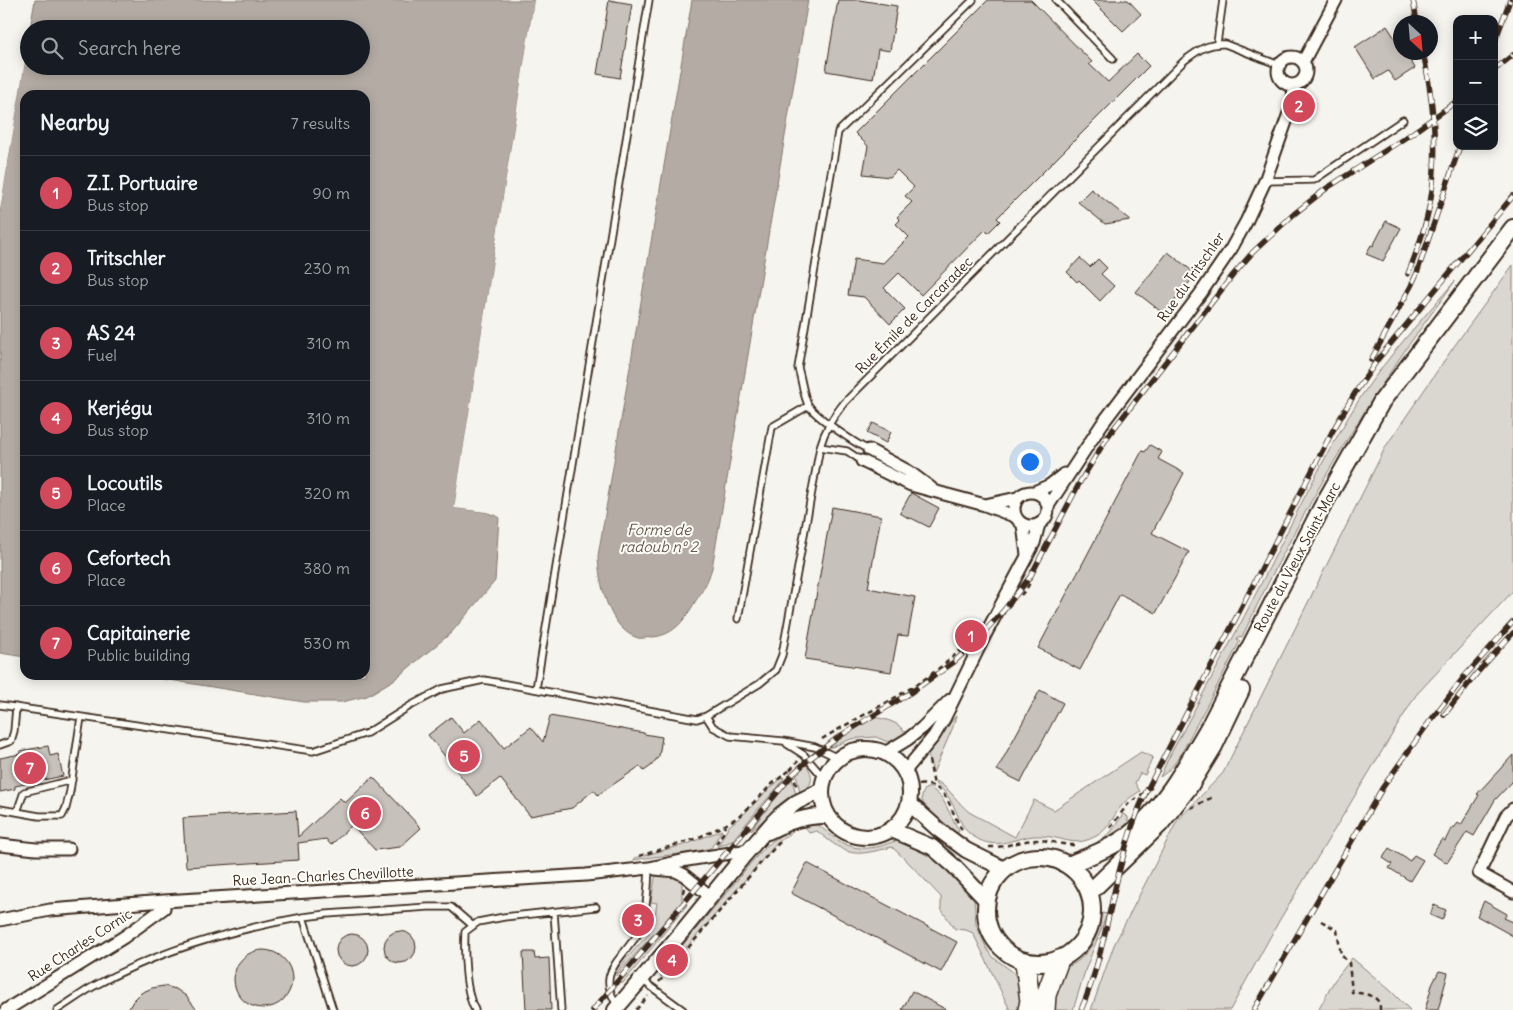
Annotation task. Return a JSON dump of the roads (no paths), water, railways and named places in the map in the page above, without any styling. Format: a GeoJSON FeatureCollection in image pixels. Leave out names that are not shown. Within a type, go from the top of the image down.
{"type":"FeatureCollection","features":[{"type":"Feature","properties":{"kind":"highway"},"geometry":{"type":"LineString","coordinates":[[1045,1010],[1046,995],[1059,960]]}},
{"type":"Feature","properties":{"kind":"highway"},"geometry":{"type":"LineString","coordinates":[[1024,962],[1030,1001],[1028,1010]]}},
{"type":"Feature","properties":{"kind":"main road","name":"Route du Vieux Saint-Marc"},"geometry":{"type":"LineString","coordinates":[[1068,865],[1113,844],[1129,834],[1149,816],[1170,789],[1210,725],[1321,509],[1382,401],[1513,228]]}},
{"type":"Feature","properties":{"kind":"main road","name":"Route du Vieux Saint-Marc"},"geometry":{"type":"LineString","coordinates":[[1090,892],[1160,824],[1189,788],[1214,746],[1261,647],[1328,517],[1393,406],[1468,298],[1513,242]]}},
{"type":"Feature","properties":{"kind":"main road"},"geometry":{"type":"LineString","coordinates":[[1035,857],[1052,858],[1068,865],[1081,877],[1090,892],[1093,908],[1091,925],[1084,940],[1074,952],[1059,960],[1042,964],[1024,962],[1006,954],[993,939],[986,920],[986,900],[992,883],[1004,870],[1019,861],[1035,857]]}},
{"type":"Feature","properties":{"kind":"street"},"geometry":{"type":"LineString","coordinates":[[1303,62],[1336,0]]}},
{"type":"Feature","properties":{"kind":"street"},"geometry":{"type":"LineString","coordinates":[[1295,57],[1303,62],[1306,66],[1303,80],[1294,85],[1289,85],[1281,80],[1278,75],[1278,66],[1285,58],[1295,57]]}},
{"type":"Feature","properties":{"kind":"street","name":"Rue du Tritschler"},"geometry":{"type":"LineString","coordinates":[[1048,506],[1102,424],[1224,260],[1246,222],[1265,181],[1293,102],[1294,85]]}},
{"type":"Feature","properties":{"kind":"street"},"geometry":{"type":"LineString","coordinates":[[869,450],[908,471],[935,490]]}},
{"type":"Feature","properties":{"kind":"street"},"geometry":{"type":"LineString","coordinates":[[862,461],[911,485],[985,505],[1014,516],[1023,525],[1027,555]]}},
{"type":"Feature","properties":{"kind":"street","name":"Rue du Tritschler"},"geometry":{"type":"LineString","coordinates":[[1034,492],[1050,485],[1073,466]]}},
{"type":"Feature","properties":{"kind":"street"},"geometry":{"type":"LineString","coordinates":[[905,771],[934,736],[944,719],[989,627],[1034,543],[1039,524],[1047,514],[1048,506],[1045,498],[1034,492],[1024,493],[1017,498],[985,505]]}},
{"type":"Feature","properties":{"kind":"street"},"geometry":{"type":"LineString","coordinates":[[1014,516],[1014,504],[1017,498]]}},
{"type":"Feature","properties":{"kind":"street"},"geometry":{"type":"LineString","coordinates":[[1023,525],[1039,524]]}},
{"type":"Feature","properties":{"kind":"street"},"geometry":{"type":"LineString","coordinates":[[885,753],[922,728],[956,693]]}},
{"type":"Feature","properties":{"kind":"street"},"geometry":{"type":"LineString","coordinates":[[873,749],[885,753],[900,763],[905,771],[910,786],[910,804],[906,814],[900,823],[881,836],[857,837],[845,832],[835,826],[828,816],[823,803],[823,784],[830,767],[838,758],[849,752],[873,749]]}},
{"type":"Feature","properties":{"kind":"street"},"geometry":{"type":"LineString","coordinates":[[617,1008],[780,814],[823,784]]}},
{"type":"Feature","properties":{"kind":"street"},"geometry":{"type":"LineString","coordinates":[[910,804],[939,830],[966,850],[1004,870]]}},
{"type":"Feature","properties":{"kind":"street"},"geometry":{"type":"LineString","coordinates":[[1513,809],[1506,816],[1479,873],[1513,892]]}},
{"type":"Feature","properties":{"kind":"street"},"geometry":{"type":"LineString","coordinates":[[763,834],[808,816],[828,816]]}},
{"type":"Feature","properties":{"kind":"street"},"geometry":{"type":"LineString","coordinates":[[892,830],[932,848],[954,866],[986,900]]}},
{"type":"Feature","properties":{"kind":"street"},"geometry":{"type":"LineString","coordinates":[[0,845],[36,849],[69,849]]}},
{"type":"Feature","properties":{"kind":"street","name":"Rue Jean-Charles Chevillotte"},"geometry":{"type":"LineString","coordinates":[[0,920],[50,910],[164,901],[586,875],[649,868],[749,850]]}},
{"type":"Feature","properties":{"kind":"street","name":"Rue Jean-Charles Chevillotte"},"geometry":{"type":"LineString","coordinates":[[649,868],[676,872],[690,879],[710,896]]}},
{"type":"Feature","properties":{"kind":"street","name":"Rue Charles Cornic"},"geometry":{"type":"LineString","coordinates":[[6,1010],[124,937],[164,908],[164,901]]}},
{"type":"Feature","properties":{"kind":"lane"},"geometry":{"type":"LineString","coordinates":[[536,689],[649,0]]}},
{"type":"Feature","properties":{"kind":"lane"},"geometry":{"type":"LineString","coordinates":[[869,450],[829,424],[808,406],[798,368],[838,132],[973,0]]}},
{"type":"Feature","properties":{"kind":"lane"},"geometry":{"type":"LineString","coordinates":[[1056,0],[1114,59]]}},
{"type":"Feature","properties":{"kind":"lane"},"geometry":{"type":"LineString","coordinates":[[1223,0],[1217,43],[1232,46],[1278,66]]}},
{"type":"Feature","properties":{"kind":"lane","name":"Rue Émile de Carcaradec"},"geometry":{"type":"LineString","coordinates":[[706,716],[759,684],[776,670],[782,655],[820,447],[824,433],[844,403],[1184,61],[1207,45],[1217,43]]}},
{"type":"Feature","properties":{"kind":"lane"},"geometry":{"type":"LineString","coordinates":[[1265,181],[1314,180],[1403,120]]}},
{"type":"Feature","properties":{"kind":"lane"},"geometry":{"type":"LineString","coordinates":[[738,619],[772,427],[808,406]]}},
{"type":"Feature","properties":{"kind":"lane"},"geometry":{"type":"LineString","coordinates":[[820,447],[847,451],[862,461]]}},
{"type":"Feature","properties":{"kind":"lane"},"geometry":{"type":"LineString","coordinates":[[0,705],[313,751],[367,734],[410,706],[442,689],[484,680],[698,719],[706,716],[712,727],[730,736],[784,741],[815,747],[838,758]]}},
{"type":"Feature","properties":{"kind":"lane"},"geometry":{"type":"LineString","coordinates":[[0,745],[11,741],[16,708]]}},
{"type":"Feature","properties":{"kind":"lane"},"geometry":{"type":"LineString","coordinates":[[0,809],[39,816],[62,816],[66,808],[72,780],[81,717]]}},
{"type":"Feature","properties":{"kind":"lane"},"geometry":{"type":"LineString","coordinates":[[784,741],[804,755],[823,784]]}},
{"type":"Feature","properties":{"kind":"lane"},"geometry":{"type":"LineString","coordinates":[[17,812],[24,792],[72,780]]}},
{"type":"Feature","properties":{"kind":"lane"},"geometry":{"type":"LineString","coordinates":[[617,1008],[609,990],[610,970],[640,931],[648,892],[649,868]]}},
{"type":"Feature","properties":{"kind":"lane"},"geometry":{"type":"LineString","coordinates":[[57,1010],[94,986],[121,972],[186,946],[257,926],[327,914],[418,907],[451,907],[473,926]]}},
{"type":"Feature","properties":{"kind":"lane"},"geometry":{"type":"LineString","coordinates":[[475,1010],[469,997],[464,946],[465,932],[478,922],[504,916],[596,908]]}},
{"type":"Feature","properties":{"kind":"lane"},"geometry":{"type":"LineString","coordinates":[[554,912],[560,1010]]}},
{"type":"Feature","properties":{"kind":"lane"},"geometry":{"type":"LineString","coordinates":[[303,918],[333,1010]]}},
{"type":"Feature","properties":{"kind":"lane"},"geometry":{"type":"LineString","coordinates":[[641,980],[683,1010]]}},
{"type":"Feature","properties":{"kind":"water"},"geometry":{"type":"Polygon","coordinates":[[[35,0],[534,0],[454,508],[485,512],[499,517],[495,581],[451,633],[395,679],[367,696],[342,702],[304,702],[170,680],[370,680],[370,90],[20,90],[23,75],[370,75],[370,20],[32,20],[35,0]]]}},
{"type":"Feature","properties":{"kind":"water","name":"Forme de radoub nº 2"},"geometry":{"type":"Polygon","coordinates":[[[692,0],[808,0],[712,568],[703,589],[687,614],[673,630],[661,636],[638,638],[628,633],[612,615],[600,579],[598,556],[692,0]]]}},
{"type":"Feature","properties":{"kind":"water"},"geometry":{"type":"Polygon","coordinates":[[[20,91],[20,656],[0,653],[0,210],[20,91]]]}},
{"type":"Feature","properties":{"kind":"railway"},"geometry":{"type":"LineString","coordinates":[[1413,0],[1416,15]]}},
{"type":"Feature","properties":{"kind":"railway"},"geometry":{"type":"LineString","coordinates":[[1498,33],[1510,0]]}},
{"type":"Feature","properties":{"kind":"railway"},"geometry":{"type":"LineString","coordinates":[[1498,67],[1513,55]]}},
{"type":"Feature","properties":{"kind":"railway"},"geometry":{"type":"LineString","coordinates":[[1408,274],[1425,227],[1435,161],[1434,125],[1425,60]]}},
{"type":"Feature","properties":{"kind":"railway"},"geometry":{"type":"LineString","coordinates":[[593,1010],[793,774],[840,736],[910,693],[954,662],[1004,610],[1030,577],[1080,482],[1108,436],[1253,252],[1294,214],[1327,188],[1411,134],[1453,104]]}},
{"type":"Feature","properties":{"kind":"railway"},"geometry":{"type":"LineString","coordinates":[[1371,360],[1417,273],[1459,150]]}},
{"type":"Feature","properties":{"kind":"railway"},"geometry":{"type":"LineString","coordinates":[[1081,1010],[1100,955],[1127,843],[1142,800],[1332,432],[1378,359],[1513,196]]}},
{"type":"Feature","properties":{"kind":"railway"},"geometry":{"type":"LineString","coordinates":[[1254,1010],[1383,787],[1464,677],[1513,622]]}},
{"type":"Feature","properties":{"kind":"railway"},"geometry":{"type":"LineString","coordinates":[[1444,715],[1477,673],[1513,633]]}},
{"type":"Feature","properties":{"kind":"place","name":"Tritschler"},"geometry":{"type":"Point","coordinates":[1299,106]}},
{"type":"Feature","properties":{"kind":"place","name":"Z.I. Portuaire"},"geometry":{"type":"Point","coordinates":[971,636]}},
{"type":"Feature","properties":{"kind":"place","name":"Locoutils"},"geometry":{"type":"Point","coordinates":[464,756]}},
{"type":"Feature","properties":{"kind":"place","name":"Capitainerie"},"geometry":{"type":"Point","coordinates":[30,768]}},
{"type":"Feature","properties":{"kind":"place","name":"Cefortech"},"geometry":{"type":"Point","coordinates":[365,813]}},
{"type":"Feature","properties":{"kind":"place","name":"AS 24"},"geometry":{"type":"Point","coordinates":[638,920]}},
{"type":"Feature","properties":{"kind":"place","name":"Kerjégu"},"geometry":{"type":"Point","coordinates":[672,960]}}]}
